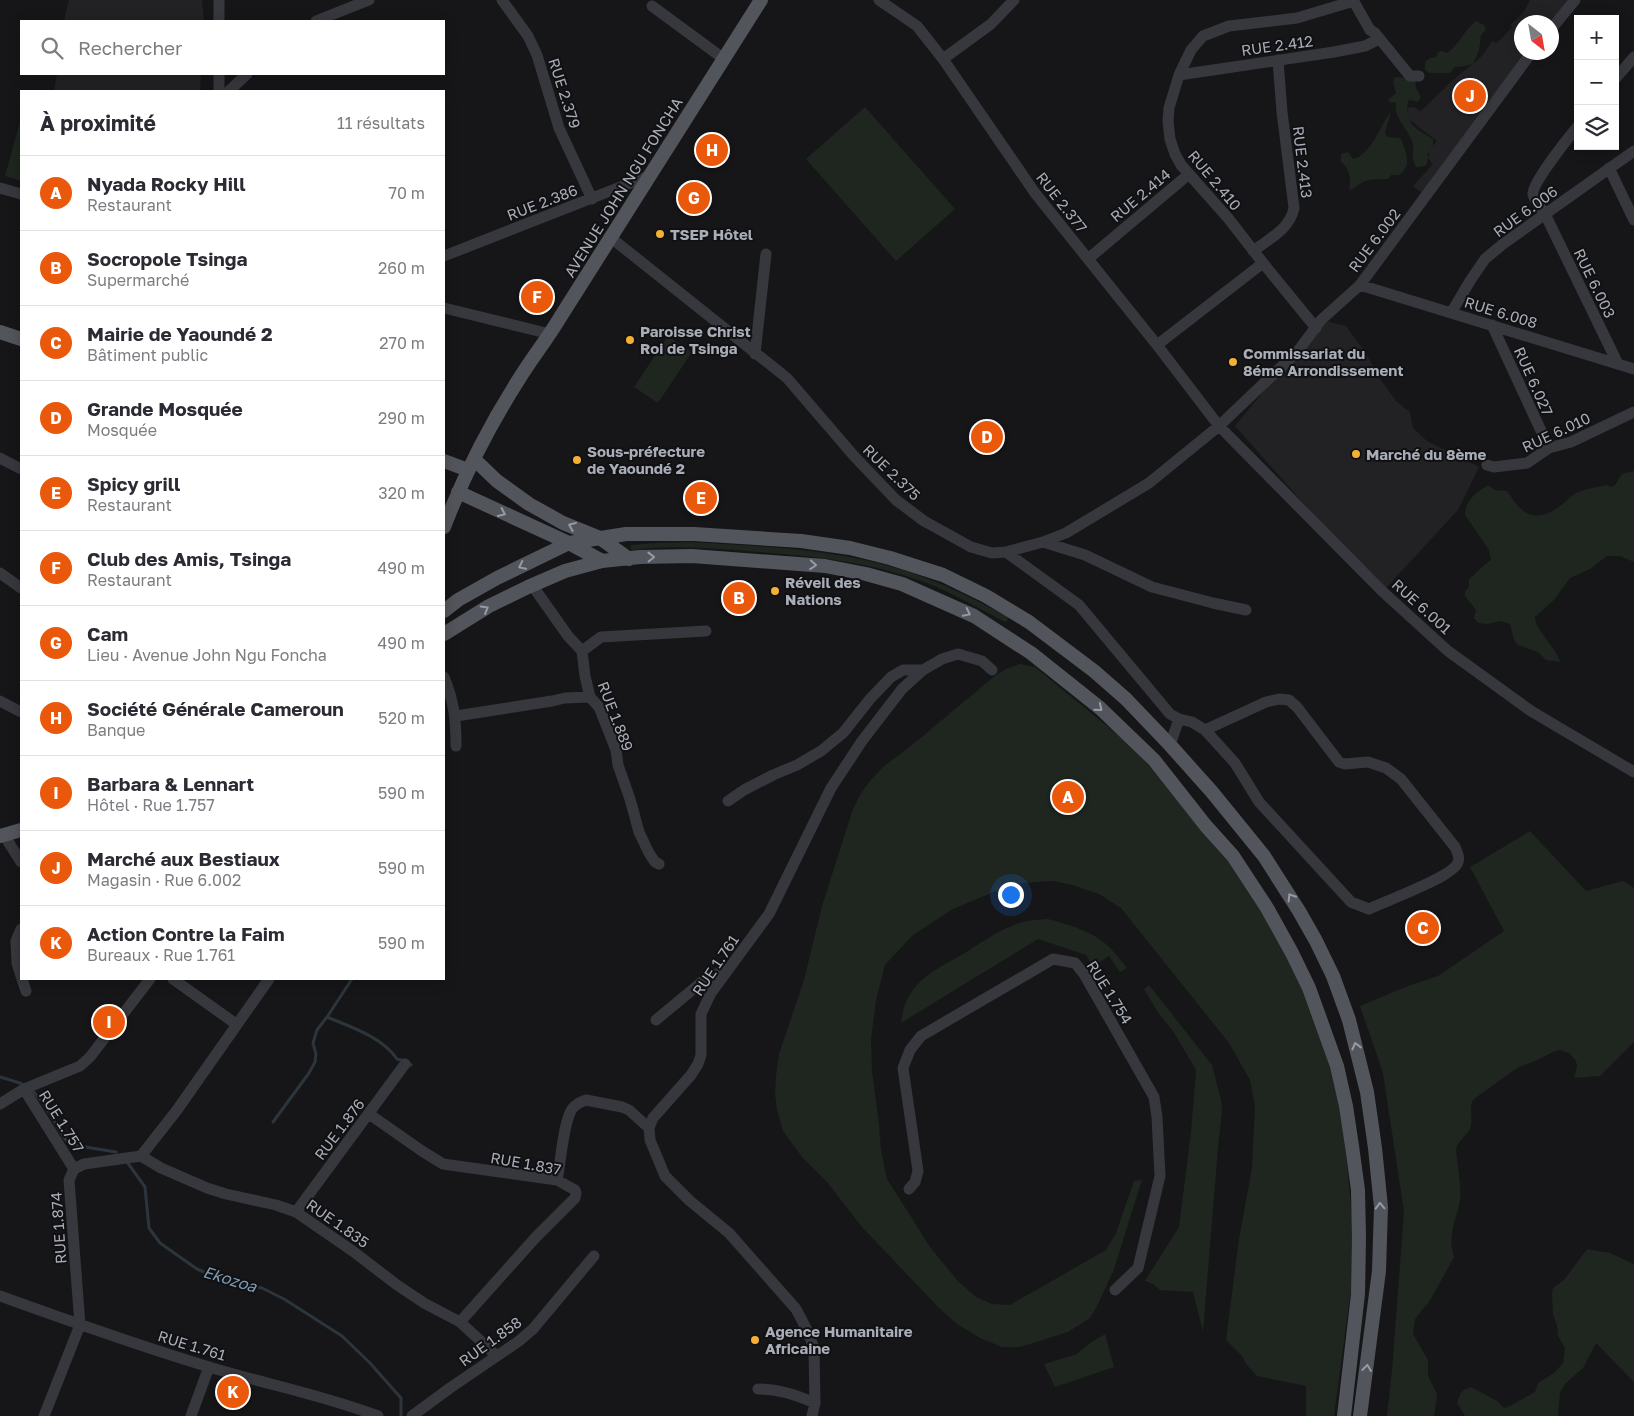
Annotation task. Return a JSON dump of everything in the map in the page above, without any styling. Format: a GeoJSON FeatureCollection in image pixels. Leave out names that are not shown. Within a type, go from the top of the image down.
{"type":"FeatureCollection","features":[{"type":"Feature","properties":{"kind":"main road","name":"AVENUE JOHN NGU FONCHA"},"geometry":{"type":"LineString","coordinates":[[445,524],[484,436],[761,0]]}},
{"type":"Feature","properties":{"kind":"main road"},"geometry":{"type":"LineString","coordinates":[[0,332],[20,339]]}},
{"type":"Feature","properties":{"kind":"main road"},"geometry":{"type":"LineString","coordinates":[[445,461],[471,465],[530,504],[564,523],[600,538],[629,559]]}},
{"type":"Feature","properties":{"kind":"main road"},"geometry":{"type":"LineString","coordinates":[[458,492],[569,543],[602,562]]}},
{"type":"Feature","properties":{"kind":"main road"},"geometry":{"type":"LineString","coordinates":[[445,610],[458,600],[497,578],[569,543],[626,534],[694,534],[801,541],[850,548],[890,558],[943,575],[986,596],[1043,632],[1094,671],[1126,699],[1212,792],[1264,856],[1299,910],[1316,941],[1333,976],[1349,1020],[1367,1092],[1381,1207],[1379,1271],[1360,1416]]}},
{"type":"Feature","properties":{"kind":"main road"},"geometry":{"type":"LineString","coordinates":[[445,633],[489,606],[532,585],[565,572],[602,562],[640,557],[692,556],[816,565],[866,574],[902,584],[974,616],[1016,642],[1100,708],[1154,760],[1206,826],[1233,856],[1267,908],[1309,988],[1337,1066],[1346,1106],[1358,1190],[1359,1238],[1358,1294],[1344,1416]]}},
{"type":"Feature","properties":{"kind":"main road"},"geometry":{"type":"LineString","coordinates":[[2,835],[20,830]]}},
{"type":"Feature","properties":{"kind":"street"},"geometry":{"type":"LineString","coordinates":[[219,0],[219,20]]}},
{"type":"Feature","properties":{"kind":"street"},"geometry":{"type":"LineString","coordinates":[[319,20],[369,0]]}},
{"type":"Feature","properties":{"kind":"street","name":"RUE 2.379"},"geometry":{"type":"LineString","coordinates":[[502,0],[528,36],[537,55],[559,128],[592,198]]}},
{"type":"Feature","properties":{"kind":"street","name":"RUE 2.377"},"geometry":{"type":"LineString","coordinates":[[880,0],[917,26],[943,59],[1020,173],[1219,426]]}},
{"type":"Feature","properties":{"kind":"street"},"geometry":{"type":"LineString","coordinates":[[943,59],[991,24],[1014,0]]}},
{"type":"Feature","properties":{"kind":"street"},"geometry":{"type":"LineString","coordinates":[[1559,19],[1574,0]]}},
{"type":"Feature","properties":{"kind":"street"},"geometry":{"type":"LineString","coordinates":[[1354,1],[1370,30],[1375,33],[1410,76],[1419,76]]}},
{"type":"Feature","properties":{"kind":"street","name":"RUE 2.410"},"geometry":{"type":"LineString","coordinates":[[1316,328],[1262,263],[1228,218],[1181,165],[1170,139],[1169,108],[1179,75],[1191,50],[1203,36],[1229,26],[1297,18],[1354,1]]}},
{"type":"Feature","properties":{"kind":"street"},"geometry":{"type":"LineString","coordinates":[[652,6],[724,59]]}},
{"type":"Feature","properties":{"kind":"street","name":"RUE 2.412"},"geometry":{"type":"LineString","coordinates":[[1179,75],[1334,52],[1365,46],[1379,39]]}},
{"type":"Feature","properties":{"kind":"street"},"geometry":{"type":"LineString","coordinates":[[1619,74],[1634,57]]}},
{"type":"Feature","properties":{"kind":"street","name":"RUE 2.413"},"geometry":{"type":"LineString","coordinates":[[1253,251],[1286,226],[1291,219],[1294,208],[1282,112],[1278,60]]}},
{"type":"Feature","properties":{"kind":"street","name":"RUE 6.002"},"geometry":{"type":"LineString","coordinates":[[1219,426],[1298,351],[1321,320],[1360,284],[1526,60]]}},
{"type":"Feature","properties":{"kind":"street"},"geometry":{"type":"LineString","coordinates":[[219,75],[219,90]]}},
{"type":"Feature","properties":{"kind":"street"},"geometry":{"type":"LineString","coordinates":[[230,90],[246,75]]}},
{"type":"Feature","properties":{"kind":"street","name":"RUE 6.003"},"geometry":{"type":"LineString","coordinates":[[1574,132],[1535,186],[1533,192],[1535,200],[1545,214],[1618,364]]}},
{"type":"Feature","properties":{"kind":"street","name":"RUE 6.006"},"geometry":{"type":"LineString","coordinates":[[1452,313],[1485,259],[1503,244],[1634,151]]}},
{"type":"Feature","properties":{"kind":"street"},"geometry":{"type":"LineString","coordinates":[[1609,168],[1634,220]]}},
{"type":"Feature","properties":{"kind":"street","name":"RUE 2.414"},"geometry":{"type":"LineString","coordinates":[[1088,259],[1189,174]]}},
{"type":"Feature","properties":{"kind":"street","name":"RUE 2.386"},"geometry":{"type":"LineString","coordinates":[[445,256],[651,175]]}},
{"type":"Feature","properties":{"kind":"street"},"geometry":{"type":"LineString","coordinates":[[0,188],[20,194]]}},
{"type":"Feature","properties":{"kind":"street","name":"RUE 2.375"},"geometry":{"type":"LineString","coordinates":[[610,237],[787,378],[854,456],[896,500],[924,521],[971,547],[992,553],[1006,552],[1043,542],[1066,533],[1149,483],[1219,426]]}},
{"type":"Feature","properties":{"kind":"street"},"geometry":{"type":"LineString","coordinates":[[755,354],[766,254]]}},
{"type":"Feature","properties":{"kind":"street"},"geometry":{"type":"LineString","coordinates":[[1157,345],[1262,263]]}},
{"type":"Feature","properties":{"kind":"street","name":"RUE 6.008"},"geometry":{"type":"LineString","coordinates":[[1360,284],[1634,369]]}},
{"type":"Feature","properties":{"kind":"street"},"geometry":{"type":"LineString","coordinates":[[445,308],[550,334]]}},
{"type":"Feature","properties":{"kind":"street","name":"RUE 6.027"},"geometry":{"type":"LineString","coordinates":[[1492,325],[1549,448]]}},
{"type":"Feature","properties":{"kind":"street","name":"RUE 6.010"},"geometry":{"type":"LineString","coordinates":[[1487,465],[1494,468],[1527,463],[1549,448],[1571,442],[1634,412]]}},
{"type":"Feature","properties":{"kind":"street","name":"RUE 6.001"},"geometry":{"type":"LineString","coordinates":[[1219,426],[1382,591],[1448,650],[1531,711],[1634,772]]}},
{"type":"Feature","properties":{"kind":"street"},"geometry":{"type":"LineString","coordinates":[[0,458],[20,469]]}},
{"type":"Feature","properties":{"kind":"street"},"geometry":{"type":"LineString","coordinates":[[1043,542],[1085,555],[1152,587],[1246,610]]}},
{"type":"Feature","properties":{"kind":"street"},"geometry":{"type":"LineString","coordinates":[[1006,552],[1079,605],[1170,714],[1179,719],[1192,722],[1205,730],[1235,763],[1259,802],[1352,902],[1370,909],[1437,880],[1453,869],[1458,863],[1455,847],[1401,779],[1386,768],[1368,762],[1345,764],[1338,762],[1297,707],[1289,700],[1280,698],[1266,702],[1205,730]]}},
{"type":"Feature","properties":{"kind":"street"},"geometry":{"type":"LineString","coordinates":[[0,573],[20,587]]}},
{"type":"Feature","properties":{"kind":"street"},"geometry":{"type":"LineString","coordinates":[[532,585],[568,636],[582,651],[601,637],[706,631]]}},
{"type":"Feature","properties":{"kind":"street","name":"RUE 1.889"},"geometry":{"type":"LineString","coordinates":[[582,651],[590,697],[599,707],[616,750],[618,765],[639,832],[649,854],[659,864]]}},
{"type":"Feature","properties":{"kind":"street","name":"RUE 1.761"},"geometry":{"type":"LineString","coordinates":[[649,1128],[653,1118],[698,1064],[701,1014],[711,993],[769,914],[831,788],[862,741],[902,689],[923,670],[942,659],[958,654],[982,662],[992,670]]}},
{"type":"Feature","properties":{"kind":"street"},"geometry":{"type":"LineString","coordinates":[[728,801],[744,790],[797,765],[821,751],[842,733],[891,677],[903,670],[923,670]]}},
{"type":"Feature","properties":{"kind":"street"},"geometry":{"type":"LineString","coordinates":[[445,679],[456,716],[456,746]]}},
{"type":"Feature","properties":{"kind":"street"},"geometry":{"type":"LineString","coordinates":[[456,716],[552,702],[566,698],[590,697]]}},
{"type":"Feature","properties":{"kind":"street"},"geometry":{"type":"LineString","coordinates":[[0,701],[20,711]]}},
{"type":"Feature","properties":{"kind":"street"},"geometry":{"type":"LineString","coordinates":[[1170,745],[1179,719]]}},
{"type":"Feature","properties":{"kind":"street"},"geometry":{"type":"LineString","coordinates":[[2,835],[20,861]]}},
{"type":"Feature","properties":{"kind":"street"},"geometry":{"type":"LineString","coordinates":[[20,932],[16,941],[17,963],[20,972]]}},
{"type":"Feature","properties":{"kind":"street","name":"RUE 1.754"},"geometry":{"type":"LineString","coordinates":[[909,1189],[915,1182],[918,1171],[903,1068],[910,1050],[922,1036],[1054,960],[1075,964],[1084,974],[1154,1097],[1158,1117],[1160,1176],[1138,1268],[1115,1290]]}},
{"type":"Feature","properties":{"kind":"street"},"geometry":{"type":"LineString","coordinates":[[656,1020],[703,981],[728,969]]}},
{"type":"Feature","properties":{"kind":"street"},"geometry":{"type":"LineString","coordinates":[[23,980],[26,991]]}},
{"type":"Feature","properties":{"kind":"street","name":"RUE 1.757"},"geometry":{"type":"LineString","coordinates":[[0,1104],[24,1089],[80,1066],[90,1057],[149,980]]}},
{"type":"Feature","properties":{"kind":"street"},"geometry":{"type":"LineString","coordinates":[[174,980],[236,1024]]}},
{"type":"Feature","properties":{"kind":"street"},"geometry":{"type":"LineString","coordinates":[[74,1169],[84,1164],[141,1156],[177,1110],[268,980]]}},
{"type":"Feature","properties":{"kind":"street","name":"RUE 1.876"},"geometry":{"type":"LineString","coordinates":[[296,1212],[405,1064]]}},
{"type":"Feature","properties":{"kind":"street","name":"RUE 1.757"},"geometry":{"type":"LineString","coordinates":[[24,1089],[74,1169]]}},
{"type":"Feature","properties":{"kind":"street"},"geometry":{"type":"LineString","coordinates":[[557,1180],[568,1117],[574,1106],[586,1100],[630,1110],[649,1128],[650,1140],[665,1176],[690,1201],[729,1233],[796,1309],[814,1348],[815,1403],[812,1416]]}},
{"type":"Feature","properties":{"kind":"street","name":"RUE 1.837"},"geometry":{"type":"LineString","coordinates":[[369,1114],[444,1164],[557,1180],[575,1190],[575,1198],[536,1237],[460,1322]]}},
{"type":"Feature","properties":{"kind":"street","name":"RUE 1.835"},"geometry":{"type":"LineString","coordinates":[[141,1156],[161,1168],[207,1188],[276,1205],[296,1212],[424,1303],[460,1322],[497,1356]]}},
{"type":"Feature","properties":{"kind":"street","name":"RUE 1.874"},"geometry":{"type":"LineString","coordinates":[[44,1416],[80,1325],[69,1180],[74,1169]]}},
{"type":"Feature","properties":{"kind":"street","name":"RUE 1.858"},"geometry":{"type":"LineString","coordinates":[[412,1416],[519,1341],[533,1329],[594,1256]]}},
{"type":"Feature","properties":{"kind":"street","name":"RUE 1.761"},"geometry":{"type":"LineString","coordinates":[[0,1296],[80,1325],[209,1367],[345,1404],[378,1416]]}},
{"type":"Feature","properties":{"kind":"street"},"geometry":{"type":"LineString","coordinates":[[191,1416],[209,1367]]}},
{"type":"Feature","properties":{"kind":"street"},"geometry":{"type":"LineString","coordinates":[[758,1389],[771,1389],[789,1393],[815,1403]]}},
{"type":"Feature","properties":{"kind":"shaded area"},"geometry":{"type":"Polygon","coordinates":[[[69,0],[202,0],[204,20],[64,20],[69,0]]]}},
{"type":"Feature","properties":{"kind":"shaded area"},"geometry":{"type":"Polygon","coordinates":[[[1530,0],[1579,0],[1559,26],[1559,15],[1521,15],[1530,0]]]}},
{"type":"Feature","properties":{"kind":"shaded area"},"geometry":{"type":"Polygon","coordinates":[[[1476,21],[1484,25],[1486,30],[1481,35],[1479,51],[1473,64],[1455,67],[1450,73],[1430,73],[1425,70],[1425,62],[1430,58],[1436,57],[1438,52],[1447,53],[1476,21]]]}},
{"type":"Feature","properties":{"kind":"shaded area"},"geometry":{"type":"Polygon","coordinates":[[[1514,21],[1514,60],[1533,60],[1471,140],[1422,193],[1413,186],[1433,164],[1427,157],[1430,154],[1428,152],[1437,141],[1406,117],[1408,108],[1414,107],[1421,111],[1454,79],[1481,57],[1492,41],[1497,43],[1512,27],[1510,25],[1514,21]]]}},
{"type":"Feature","properties":{"kind":"shaded area"},"geometry":{"type":"Polygon","coordinates":[[[57,75],[201,75],[200,90],[54,90],[57,75]]]}},
{"type":"Feature","properties":{"kind":"shaded area"},"geometry":{"type":"Polygon","coordinates":[[[1394,78],[1415,79],[1416,88],[1421,97],[1418,102],[1408,101],[1407,109],[1412,125],[1433,139],[1433,145],[1428,153],[1425,166],[1416,167],[1413,159],[1413,144],[1398,118],[1396,102],[1391,103],[1388,100],[1396,93],[1393,83],[1394,78]]]}},
{"type":"Feature","properties":{"kind":"shaded area"},"geometry":{"type":"Polygon","coordinates":[[[865,107],[955,209],[896,261],[806,159],[865,107]]]}},
{"type":"Feature","properties":{"kind":"shaded area"},"geometry":{"type":"Polygon","coordinates":[[[1390,113],[1385,134],[1388,137],[1400,138],[1406,154],[1406,167],[1400,175],[1391,175],[1388,179],[1366,181],[1349,190],[1350,175],[1347,168],[1341,162],[1341,154],[1348,152],[1353,159],[1365,152],[1390,113]]]}},
{"type":"Feature","properties":{"kind":"shaded area"},"geometry":{"type":"Polygon","coordinates":[[[20,122],[20,181],[5,176],[20,122]]]}},
{"type":"Feature","properties":{"kind":"shaded area","name":"Marché du 8ème"},"geometry":{"type":"Polygon","coordinates":[[[1322,320],[1346,326],[1397,402],[1410,412],[1413,428],[1427,441],[1479,467],[1458,510],[1386,588],[1330,533],[1235,426],[1322,320]]]}},
{"type":"Feature","properties":{"kind":"shaded area"},"geometry":{"type":"Polygon","coordinates":[[[668,336],[692,352],[658,403],[634,387],[668,336]]]}},
{"type":"Feature","properties":{"kind":"shaded area"},"geometry":{"type":"Polygon","coordinates":[[[1634,471],[1634,562],[1620,556],[1607,556],[1590,569],[1570,578],[1554,600],[1535,617],[1536,623],[1555,650],[1560,662],[1546,660],[1538,652],[1518,645],[1514,640],[1510,624],[1500,621],[1488,624],[1478,623],[1474,618],[1476,610],[1465,596],[1465,592],[1469,587],[1469,579],[1491,560],[1489,550],[1465,515],[1467,505],[1472,497],[1488,485],[1495,490],[1507,491],[1521,509],[1532,515],[1546,514],[1576,493],[1607,485],[1611,487],[1615,485],[1622,474],[1634,471]]]}},
{"type":"Feature","properties":{"kind":"shaded area"},"geometry":{"type":"Polygon","coordinates":[[[689,542],[790,549],[840,555],[889,566],[935,581],[979,602],[1007,617],[1008,620],[1005,622],[937,587],[913,578],[843,561],[796,555],[704,548],[675,547],[632,550],[630,548],[631,545],[689,542]]]}},
{"type":"Feature","properties":{"kind":"shaded area"},"geometry":{"type":"Polygon","coordinates":[[[1020,664],[1035,667],[1124,740],[1157,774],[1228,860],[1267,917],[1307,996],[1330,1059],[1341,1102],[1353,1227],[1351,1289],[1334,1416],[1306,1416],[1306,1386],[1257,1376],[1246,1364],[1242,1356],[1226,1340],[1239,1239],[1252,1168],[1255,1106],[1250,1080],[1229,1043],[1121,908],[1099,894],[1053,881],[1022,883],[996,891],[953,909],[913,935],[885,965],[876,1000],[871,1040],[872,1071],[881,1150],[887,1179],[930,1247],[958,1281],[976,1297],[992,1304],[1010,1305],[1106,1250],[1116,1233],[1134,1181],[1142,1180],[1113,1272],[1090,1318],[1068,1332],[1020,1347],[1002,1347],[980,1338],[957,1324],[939,1308],[861,1226],[827,1182],[802,1157],[783,1131],[775,1094],[779,1054],[804,980],[822,906],[853,809],[861,793],[883,767],[996,675],[1020,664]]]}},
{"type":"Feature","properties":{"kind":"shaded area"},"geometry":{"type":"Polygon","coordinates":[[[1530,831],[1586,891],[1623,881],[1634,888],[1634,1042],[1600,1076],[1574,1078],[1577,1066],[1576,1061],[1569,1053],[1560,1050],[1555,1051],[1517,1068],[1472,1102],[1471,1126],[1456,1149],[1460,1200],[1451,1241],[1454,1257],[1431,1299],[1415,1319],[1413,1334],[1428,1360],[1428,1376],[1437,1394],[1434,1416],[1387,1416],[1404,1212],[1383,1073],[1360,1006],[1438,976],[1504,931],[1470,867],[1530,831]]]}},
{"type":"Feature","properties":{"kind":"shaded area"},"geometry":{"type":"Polygon","coordinates":[[[1048,919],[1078,928],[1100,939],[1127,968],[1120,972],[1109,956],[1093,966],[1086,955],[1038,939],[901,1023],[904,1007],[914,988],[939,967],[1007,928],[1031,920],[1048,919]]]}},
{"type":"Feature","properties":{"kind":"shaded area"},"geometry":{"type":"Polygon","coordinates":[[[1149,985],[1212,1065],[1221,1100],[1222,1110],[1203,1332],[1193,1292],[1160,1290],[1153,1284],[1145,1281],[1179,1227],[1191,1132],[1196,1070],[1173,1031],[1159,1014],[1144,989],[1149,985]]]}},
{"type":"Feature","properties":{"kind":"shaded area"},"geometry":{"type":"Polygon","coordinates":[[[1587,1249],[1610,1253],[1634,1264],[1634,1382],[1596,1343],[1583,1368],[1565,1384],[1560,1393],[1558,1416],[1465,1416],[1457,1403],[1460,1394],[1465,1389],[1471,1387],[1497,1401],[1504,1408],[1535,1392],[1538,1383],[1554,1373],[1563,1363],[1565,1348],[1558,1336],[1557,1325],[1553,1315],[1553,1288],[1564,1280],[1587,1249]]]}},
{"type":"Feature","properties":{"kind":"shaded area"},"geometry":{"type":"Polygon","coordinates":[[[1105,1334],[1114,1367],[1055,1387],[1044,1364],[1077,1354],[1105,1334]]]}},
{"type":"Feature","properties":{"kind":"waterway"},"geometry":{"type":"LineString","coordinates":[[273,1122],[309,1073],[315,1062],[316,1054],[313,1043],[317,1030],[351,980]]}},
{"type":"Feature","properties":{"kind":"waterway"},"geometry":{"type":"LineString","coordinates":[[327,1017],[375,1039],[391,1051],[397,1059],[406,1061],[411,1065]]}},
{"type":"Feature","properties":{"kind":"waterway","name":"Ekozoa"},"geometry":{"type":"LineString","coordinates":[[0,1077],[25,1086]]}},
{"type":"Feature","properties":{"kind":"waterway","name":"Ekozoa"},"geometry":{"type":"LineString","coordinates":[[31,1089],[42,1101],[65,1139],[73,1145],[116,1152]]}},
{"type":"Feature","properties":{"kind":"waterway","name":"Ekozoa"},"geometry":{"type":"LineString","coordinates":[[127,1162],[145,1187],[149,1228],[160,1243],[197,1269],[223,1280],[262,1288],[284,1299],[342,1336],[370,1363],[401,1398],[401,1416]]}},
{"type":"Feature","properties":{"kind":"place","name":"Marché aux Bestiaux"},"geometry":{"type":"Point","coordinates":[1470,96]}},
{"type":"Feature","properties":{"kind":"place","name":"Société Générale Cameroun"},"geometry":{"type":"Point","coordinates":[712,150]}},
{"type":"Feature","properties":{"kind":"place","name":"Cam"},"geometry":{"type":"Point","coordinates":[694,198]}},
{"type":"Feature","properties":{"kind":"place","name":"TSEP Hôtel"},"geometry":{"type":"Point","coordinates":[660,234]}},
{"type":"Feature","properties":{"kind":"place","name":"Club des Amis, Tsinga"},"geometry":{"type":"Point","coordinates":[537,297]}},
{"type":"Feature","properties":{"kind":"place","name":"Paroisse Christ Roi de Tsinga"},"geometry":{"type":"Point","coordinates":[630,340]}},
{"type":"Feature","properties":{"kind":"place","name":"Commissariat du 8éme Arrondissement"},"geometry":{"type":"Point","coordinates":[1233,362]}},
{"type":"Feature","properties":{"kind":"place","name":"Grande Mosquée"},"geometry":{"type":"Point","coordinates":[987,437]}},
{"type":"Feature","properties":{"kind":"place","name":"Marché du 8ème"},"geometry":{"type":"Point","coordinates":[1356,454]}},
{"type":"Feature","properties":{"kind":"place","name":"Sous-préfecture de Yaoundé 2"},"geometry":{"type":"Point","coordinates":[577,460]}},
{"type":"Feature","properties":{"kind":"place","name":"Spicy grill"},"geometry":{"type":"Point","coordinates":[701,498]}},
{"type":"Feature","properties":{"kind":"place","name":"Réveil des Nations"},"geometry":{"type":"Point","coordinates":[775,591]}},
{"type":"Feature","properties":{"kind":"place","name":"Socropole Tsinga"},"geometry":{"type":"Point","coordinates":[739,598]}},
{"type":"Feature","properties":{"kind":"place","name":"Nyada Rocky Hill"},"geometry":{"type":"Point","coordinates":[1068,797]}},
{"type":"Feature","properties":{"kind":"place","name":"Mairie de Yaoundé 2"},"geometry":{"type":"Point","coordinates":[1423,928]}},
{"type":"Feature","properties":{"kind":"place","name":"Barbara & Lennart"},"geometry":{"type":"Point","coordinates":[109,1022]}},
{"type":"Feature","properties":{"kind":"place","name":"Agence Humanitaire Africaine"},"geometry":{"type":"Point","coordinates":[755,1340]}},
{"type":"Feature","properties":{"kind":"place","name":"Action Contre la Faim"},"geometry":{"type":"Point","coordinates":[233,1392]}}]}
